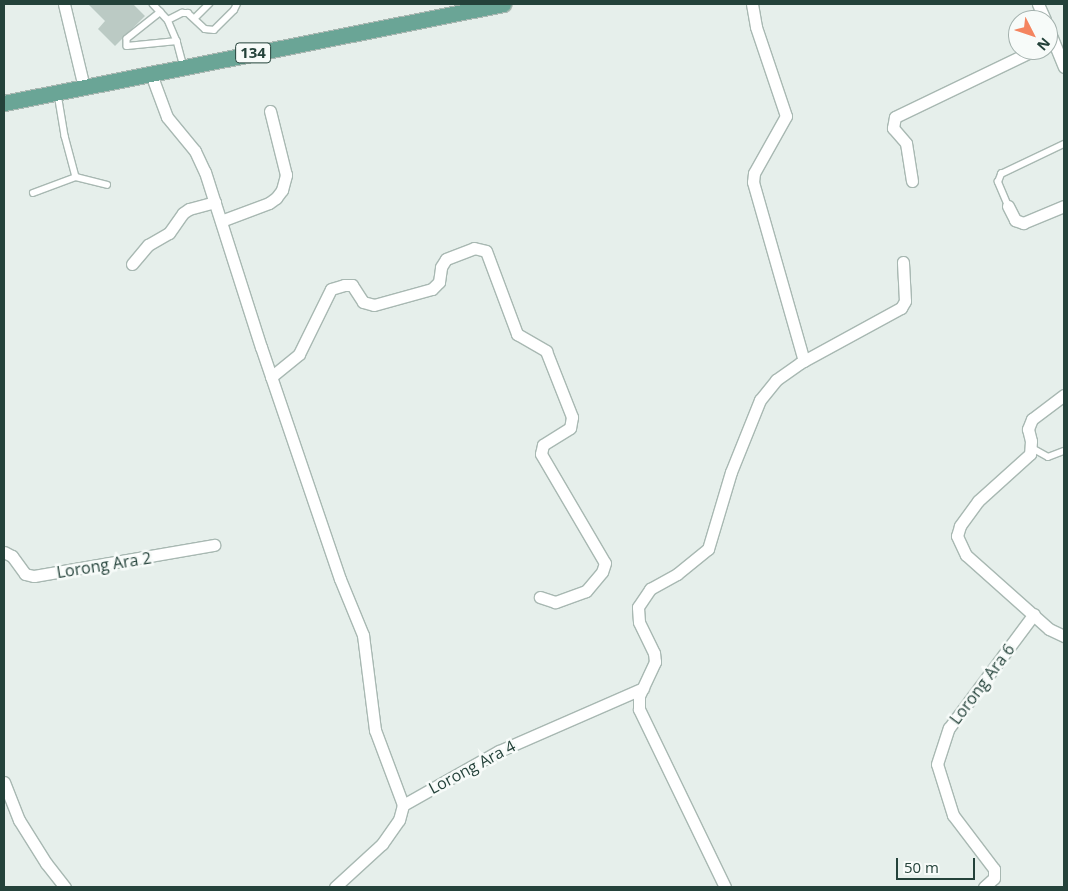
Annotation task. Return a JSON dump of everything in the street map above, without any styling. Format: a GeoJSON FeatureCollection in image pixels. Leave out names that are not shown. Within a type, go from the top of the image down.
{"type":"FeatureCollection","features":[{"type":"Feature","properties":{"kind":"main road","name":"134"},"geometry":{"type":"LineString","coordinates":[[4,103],[503,4]]}},
{"type":"Feature","properties":{"kind":"street"},"geometry":{"type":"LineString","coordinates":[[64,4],[84,87]]}},
{"type":"Feature","properties":{"kind":"street"},"geometry":{"type":"LineString","coordinates":[[752,4],[756,27],[786,116],[754,173],[753,182],[804,361]]}},
{"type":"Feature","properties":{"kind":"street"},"geometry":{"type":"LineString","coordinates":[[1058,55],[1064,67]]}},
{"type":"Feature","properties":{"kind":"street"},"geometry":{"type":"LineString","coordinates":[[912,182],[906,143],[893,128],[895,117],[1013,60]]}},
{"type":"Feature","properties":{"kind":"street"},"geometry":{"type":"LineString","coordinates":[[151,74],[167,117],[195,150],[205,172],[271,377],[340,579],[363,635],[375,730],[403,805],[399,820],[382,844],[335,887]]}},
{"type":"Feature","properties":{"kind":"street"},"geometry":{"type":"LineString","coordinates":[[221,221],[269,203],[282,190],[286,175],[270,111]]}},
{"type":"Feature","properties":{"kind":"street"},"geometry":{"type":"LineString","coordinates":[[132,264],[148,245],[169,233],[183,213],[189,209],[215,202]]}},
{"type":"Feature","properties":{"kind":"street"},"geometry":{"type":"LineString","coordinates":[[1008,206],[1015,220],[1023,223],[1064,206]]}},
{"type":"Feature","properties":{"kind":"street"},"geometry":{"type":"LineString","coordinates":[[271,377],[299,354],[331,289],[352,285],[363,302],[374,305],[434,287],[439,282],[442,264],[446,259],[474,248],[486,251],[516,332],[521,338],[546,351],[572,417],[570,428],[543,445],[541,454],[605,563],[602,572],[586,590],[555,602],[540,597]]}},
{"type":"Feature","properties":{"kind":"street"},"geometry":{"type":"LineString","coordinates":[[725,887],[639,709],[639,696],[655,662],[654,653],[639,622],[638,607],[650,590],[677,574],[708,549],[731,472],[760,400],[776,380],[804,361],[902,308],[904,301],[903,262]]}},
{"type":"Feature","properties":{"kind":"street"},"geometry":{"type":"LineString","coordinates":[[1064,395],[1032,420],[1028,429],[1032,448],[1024,462],[978,500],[960,526],[957,536],[966,555],[1049,629],[1064,636]]}},
{"type":"Feature","properties":{"kind":"street","name":"Lorong Ara 2"},"geometry":{"type":"LineString","coordinates":[[4,552],[12,556],[25,574],[34,576],[214,545]]}},
{"type":"Feature","properties":{"kind":"street","name":"Lorong Ara 6"},"geometry":{"type":"LineString","coordinates":[[984,887],[994,878],[994,869],[953,815],[937,764],[949,728],[1034,614]]}},
{"type":"Feature","properties":{"kind":"street","name":"Lorong Ara 4"},"geometry":{"type":"LineString","coordinates":[[403,805],[499,751],[642,688]]}},
{"type":"Feature","properties":{"kind":"street"},"geometry":{"type":"LineString","coordinates":[[4,782],[19,820],[46,863],[65,887]]}},
{"type":"Feature","properties":{"kind":"lane"},"geometry":{"type":"LineString","coordinates":[[153,4],[168,20],[177,41],[184,67]]}},
{"type":"Feature","properties":{"kind":"lane"},"geometry":{"type":"LineString","coordinates":[[195,18],[209,4]]}},
{"type":"Feature","properties":{"kind":"lane"},"geometry":{"type":"LineString","coordinates":[[168,20],[185,13],[195,18],[205,29],[214,30],[234,10],[237,4]]}},
{"type":"Feature","properties":{"kind":"lane"},"geometry":{"type":"LineString","coordinates":[[161,12],[127,39],[127,46],[177,41]]}},
{"type":"Feature","properties":{"kind":"lane"},"geometry":{"type":"LineString","coordinates":[[58,92],[65,136],[76,177]]}},
{"type":"Feature","properties":{"kind":"lane"},"geometry":{"type":"LineString","coordinates":[[1008,206],[998,182],[1001,174],[1064,144]]}},
{"type":"Feature","properties":{"kind":"lane"},"geometry":{"type":"LineString","coordinates":[[32,193],[76,177],[107,184]]}},
{"type":"Feature","properties":{"kind":"lane"},"geometry":{"type":"LineString","coordinates":[[1032,448],[1048,457],[1064,451]]}},
{"type":"Feature","properties":{"kind":"building"},"geometry":{"type":"Polygon","coordinates":[[[88,4],[133,4],[145,16],[115,46],[98,29],[105,21],[88,4]]]}}]}
